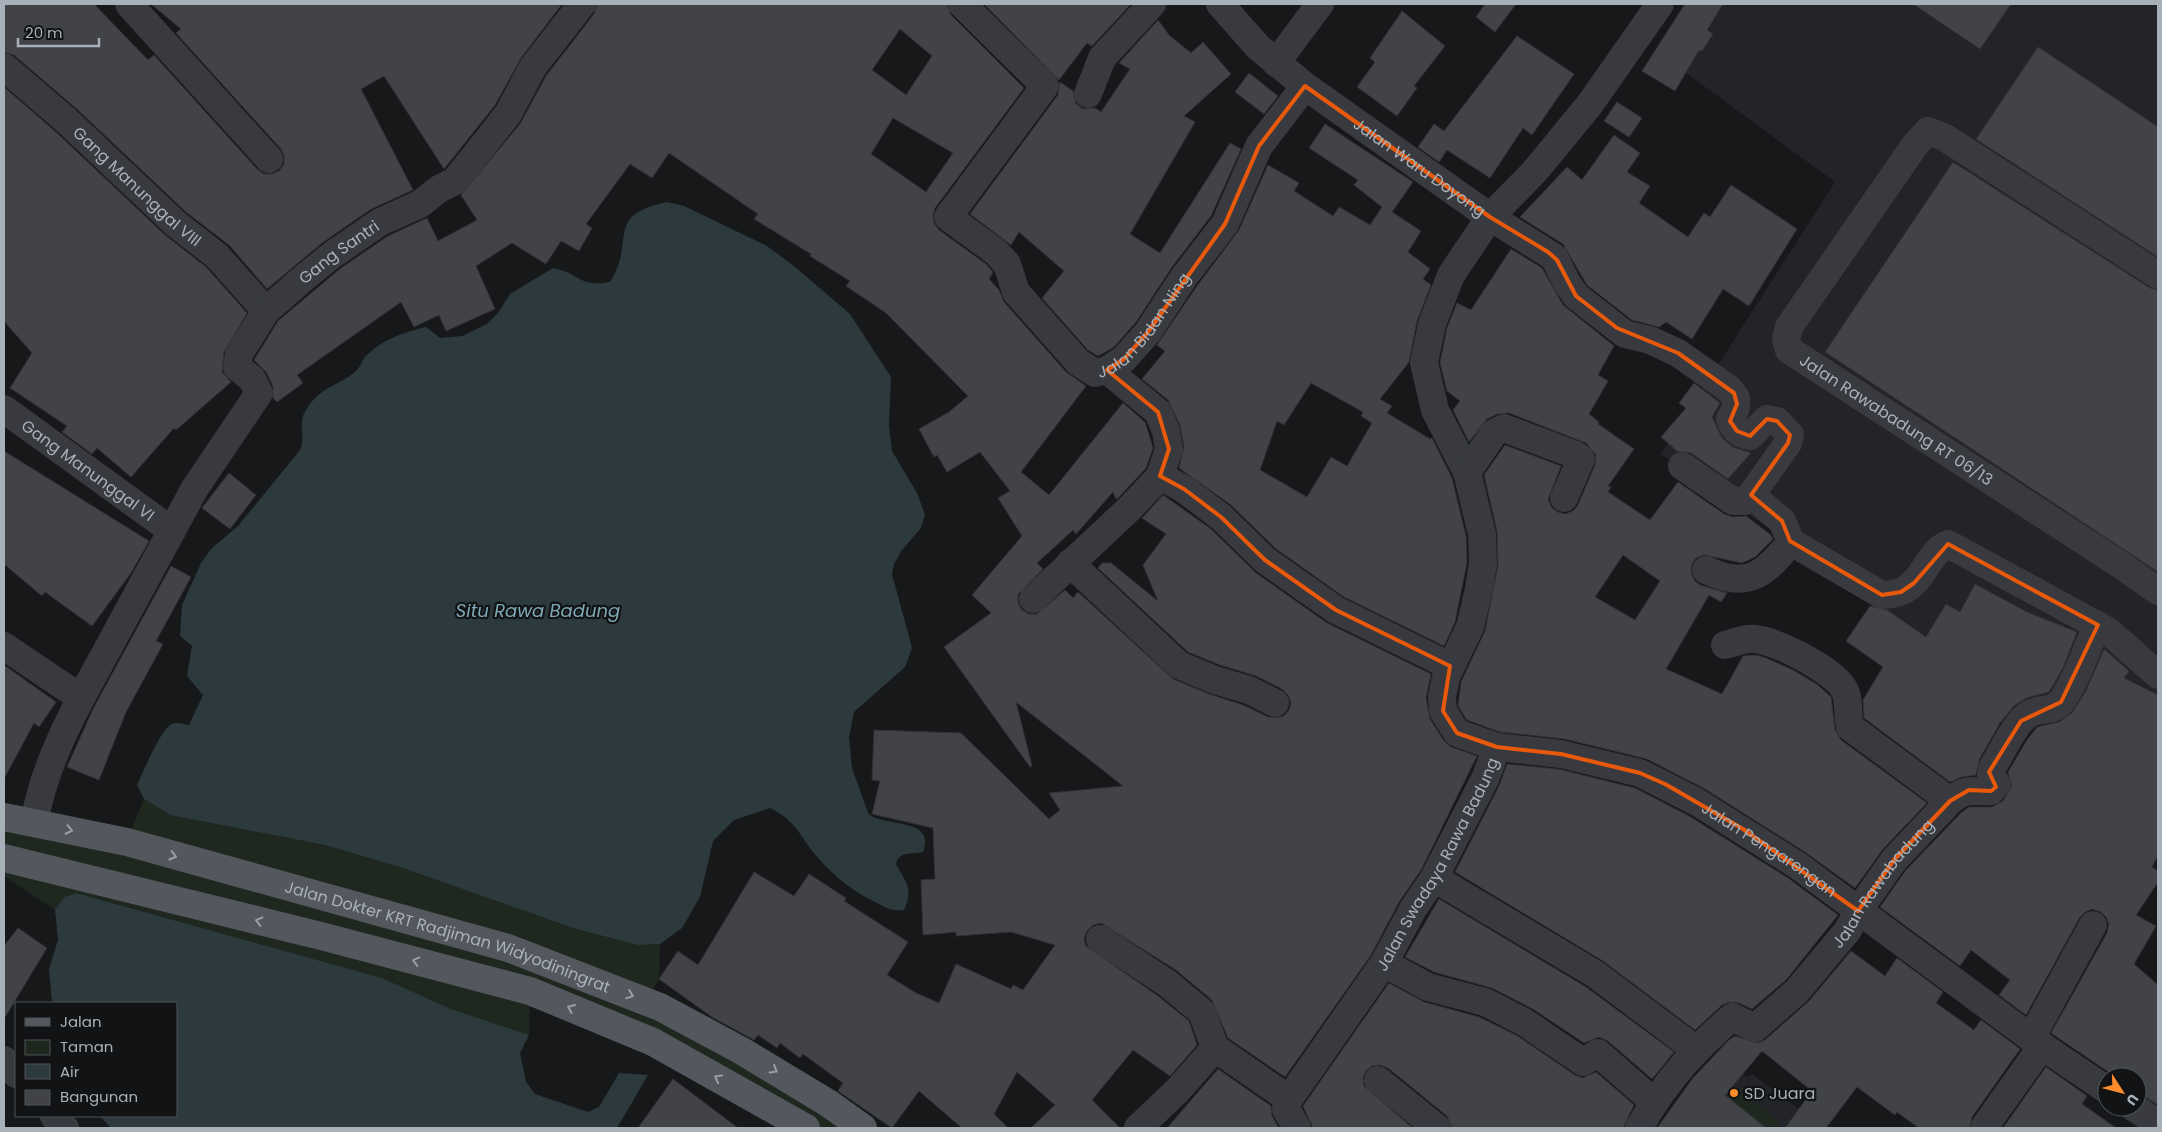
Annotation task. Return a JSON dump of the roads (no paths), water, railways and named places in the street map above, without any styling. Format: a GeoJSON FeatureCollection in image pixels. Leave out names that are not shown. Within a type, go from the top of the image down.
{"type":"FeatureCollection","features":[{"type":"Feature","properties":{"kind":"main road","name":"Jalan Dokter KRT Radjiman Widyodiningrat"},"geometry":{"type":"LineString","coordinates":[[4,816],[126,842],[508,948],[660,1007],[766,1065],[828,1103],[863,1128]]}},
{"type":"Feature","properties":{"kind":"main road","name":"Jalan Dokter KRT Radjiman Widyodiningrat"},"geometry":{"type":"LineString","coordinates":[[4,858],[321,936],[530,991],[653,1042],[806,1128]]}},
{"type":"Feature","properties":{"kind":"street"},"geometry":{"type":"LineString","coordinates":[[129,4],[269,159]]}},
{"type":"Feature","properties":{"kind":"street"},"geometry":{"type":"LineString","coordinates":[[1088,94],[1102,58],[1152,4]]}},
{"type":"Feature","properties":{"kind":"street","name":"Jalan Waru Doyong"},"geometry":{"type":"LineString","coordinates":[[1220,4],[1258,47],[1305,86],[1490,217],[1554,257],[1576,296],[1617,328],[1625,334],[1650,340],[1678,353],[1734,393],[1736,404],[1730,419],[1734,427],[1743,435],[1750,436],[1767,419],[1777,421],[1790,435],[1788,443],[1751,495]]}},
{"type":"Feature","properties":{"kind":"street"},"geometry":{"type":"LineString","coordinates":[[1276,63],[1320,4]]}},
{"type":"Feature","properties":{"kind":"street","name":"Jalan Swadaya Rawa Badung"},"geometry":{"type":"LineString","coordinates":[[1289,1099],[1384,963],[1414,909],[1434,878],[1485,779],[1497,748],[1457,733],[1443,711],[1442,697],[1450,666],[1470,626],[1483,563],[1482,534],[1466,472],[1435,410],[1424,363],[1432,324],[1451,275],[1490,217],[1535,171],[1590,104],[1660,4]]}},
{"type":"Feature","properties":{"kind":"street","name":"Jalan Bidan Ning"},"geometry":{"type":"LineString","coordinates":[[967,5],[1004,47],[1044,82],[1045,86],[948,217],[996,252],[1007,264],[1016,292],[1078,362],[1094,372],[1107,370],[1124,359],[1148,332],[1184,277],[1225,224],[1259,146],[1305,86]]}},
{"type":"Feature","properties":{"kind":"street","name":"Gang Santri"},"geometry":{"type":"LineString","coordinates":[[172,531],[195,488],[259,394],[252,379],[237,367],[240,354],[266,311],[325,260],[364,233],[380,222],[420,204],[439,189],[455,181],[508,114],[533,68],[573,7]]}},
{"type":"Feature","properties":{"kind":"street","name":"Gang Manunggal VIII"},"geometry":{"type":"LineString","coordinates":[[4,67],[67,121],[176,224],[217,256],[266,311]]}},
{"type":"Feature","properties":{"kind":"street","name":"Jalan Rawabadung RT 06/13"},"geometry":{"type":"LineString","coordinates":[[2158,275],[1944,137],[1928,131],[1915,145],[1788,327],[1786,339],[1789,350],[2124,567],[2158,592]]}},
{"type":"Feature","properties":{"kind":"street"},"geometry":{"type":"LineString","coordinates":[[1033,599],[1130,508],[1160,476],[1169,449],[1166,430],[1158,412],[1107,370]]}},
{"type":"Feature","properties":{"kind":"street","name":"Gang Manunggal VI"},"geometry":{"type":"LineString","coordinates":[[4,409],[172,531]]}},
{"type":"Feature","properties":{"kind":"street"},"geometry":{"type":"LineString","coordinates":[[1466,472],[1494,433],[1504,428],[1576,454],[1581,459],[1564,498]]}},
{"type":"Feature","properties":{"kind":"street"},"geometry":{"type":"LineString","coordinates":[[1682,466],[1733,500],[1744,501],[1751,495],[1782,521],[1791,542],[1882,595],[1890,596],[1901,592],[1914,583],[1937,553],[1948,544],[2098,625],[2158,675]]}},
{"type":"Feature","properties":{"kind":"street"},"geometry":{"type":"LineString","coordinates":[[1160,476],[1184,489],[1221,517],[1265,560],[1313,595],[1336,610],[1450,666]]}},
{"type":"Feature","properties":{"kind":"street"},"geometry":{"type":"LineString","coordinates":[[34,823],[40,792],[62,734],[172,531]]}},
{"type":"Feature","properties":{"kind":"street"},"geometry":{"type":"LineString","coordinates":[[1706,570],[1720,577],[1743,580],[1758,575],[1778,558],[1791,542]]}},
{"type":"Feature","properties":{"kind":"street"},"geometry":{"type":"LineString","coordinates":[[1070,563],[1179,664],[1215,680],[1249,690],[1275,703]]}},
{"type":"Feature","properties":{"kind":"street","name":"Jalan Rawabadung"},"geometry":{"type":"LineString","coordinates":[[1639,1128],[1654,1102],[1695,1049],[1732,1017],[1755,1028],[1797,991],[1848,930],[1858,911],[1894,860],[1950,801],[1959,793],[1969,790],[1992,792],[1997,784],[1991,775],[1992,768],[2021,721],[2030,713],[2052,708],[2061,702],[2083,661],[2098,625]]}},
{"type":"Feature","properties":{"kind":"street"},"geometry":{"type":"LineString","coordinates":[[1726,645],[1749,639],[1772,643],[1812,662],[1841,683],[1846,692],[1847,715],[1850,726],[1950,801]]}},
{"type":"Feature","properties":{"kind":"street"},"geometry":{"type":"LineString","coordinates":[[4,646],[81,698]]}},
{"type":"Feature","properties":{"kind":"street","name":"Jalan Pengarengan"},"geometry":{"type":"LineString","coordinates":[[1497,748],[1561,754],[1640,773],[1665,784],[1743,829],[2037,1042],[2097,1083]]}},
{"type":"Feature","properties":{"kind":"street"},"geometry":{"type":"LineString","coordinates":[[1434,878],[1595,974],[1695,1049]]}},
{"type":"Feature","properties":{"kind":"street"},"geometry":{"type":"LineString","coordinates":[[1985,1126],[2037,1042],[2093,925]]}},
{"type":"Feature","properties":{"kind":"street"},"geometry":{"type":"LineString","coordinates":[[1100,939],[1167,983],[1202,1012],[1215,1048],[1289,1099],[1286,1109],[1297,1128]]}},
{"type":"Feature","properties":{"kind":"street"},"geometry":{"type":"LineString","coordinates":[[1384,963],[1428,988],[1492,1006],[1524,1022],[1583,1062],[1598,1052],[1654,1102]]}},
{"type":"Feature","properties":{"kind":"street"},"geometry":{"type":"LineString","coordinates":[[1138,1128],[1178,1090],[1215,1048]]}},
{"type":"Feature","properties":{"kind":"street"},"geometry":{"type":"LineString","coordinates":[[4,1060],[15,1073]]}},
{"type":"Feature","properties":{"kind":"street"},"geometry":{"type":"LineString","coordinates":[[1378,1080],[1437,1128]]}},
{"type":"Feature","properties":{"kind":"street"},"geometry":{"type":"LineString","coordinates":[[2147,1115],[2158,1122]]}},
{"type":"Feature","properties":{"kind":"water","name":"Situ Rawa Badung"},"geometry":{"type":"Polygon","coordinates":[[[667,202],[684,206],[767,246],[795,267],[850,314],[891,377],[889,425],[892,451],[917,493],[925,515],[921,528],[902,550],[894,564],[892,574],[912,648],[905,667],[854,712],[849,737],[852,768],[868,813],[875,818],[915,828],[922,833],[925,841],[923,852],[903,855],[896,864],[908,886],[907,902],[904,910],[892,910],[885,907],[860,894],[846,884],[820,860],[788,819],[770,808],[734,820],[713,841],[700,897],[682,928],[660,944],[638,945],[576,929],[400,867],[325,845],[170,815],[144,799],[137,785],[157,744],[170,725],[177,723],[189,725],[203,695],[187,676],[192,646],[180,636],[182,605],[201,563],[212,548],[238,526],[300,450],[302,445],[303,415],[318,395],[350,376],[358,369],[371,351],[401,334],[426,327],[440,338],[462,336],[487,324],[498,313],[510,294],[553,268],[592,283],[610,282],[618,267],[628,222],[647,208],[667,202]]]}},
{"type":"Feature","properties":{"kind":"water"},"geometry":{"type":"Polygon","coordinates":[[[76,893],[382,978],[451,1009],[529,1035],[520,1053],[526,1082],[535,1094],[588,1112],[599,1107],[619,1073],[648,1075],[617,1128],[111,1128],[101,1117],[178,1117],[178,1002],[52,1002],[49,969],[58,940],[55,910],[64,897],[76,893]]]}},
{"type":"Feature","properties":{"kind":"place","name":"SD Juara"},"geometry":{"type":"Point","coordinates":[1734,1093]}}]}
